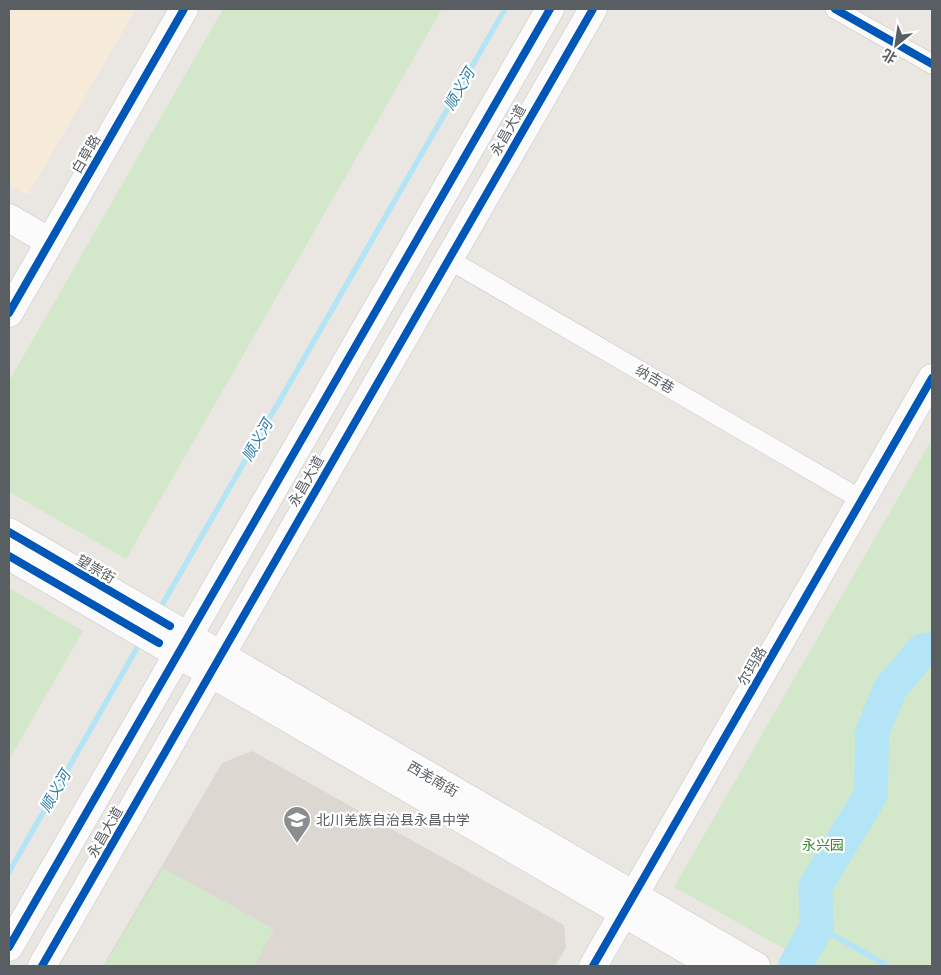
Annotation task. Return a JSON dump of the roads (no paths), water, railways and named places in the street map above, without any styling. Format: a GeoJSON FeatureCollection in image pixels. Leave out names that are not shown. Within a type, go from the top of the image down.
{"type":"FeatureCollection","features":[{"type":"Feature","properties":{"kind":"main road","name":"白草路"},"geometry":{"type":"LineString","coordinates":[[9,313],[184,9]]}},
{"type":"Feature","properties":{"kind":"main road","name":"永昌大道"},"geometry":{"type":"LineString","coordinates":[[9,947],[174,640],[550,9]]}},
{"type":"Feature","properties":{"kind":"main road","name":"永昌大道"},"geometry":{"type":"LineString","coordinates":[[42,966],[593,9]]}},
{"type":"Feature","properties":{"kind":"main road"},"geometry":{"type":"LineString","coordinates":[[9,218],[50,242]]}},
{"type":"Feature","properties":{"kind":"main road","name":"尔玛路"},"geometry":{"type":"LineString","coordinates":[[593,966],[932,378]]}},
{"type":"Feature","properties":{"kind":"main road","name":"望崇街"},"geometry":{"type":"LineString","coordinates":[[9,532],[126,613]]}},
{"type":"Feature","properties":{"kind":"main road","name":"望崇街"},"geometry":{"type":"LineString","coordinates":[[9,556],[126,613],[174,640]]}},
{"type":"Feature","properties":{"kind":"main road","name":"西羌南街"},"geometry":{"type":"LineString","coordinates":[[174,640],[629,904],[756,966]]}},
{"type":"Feature","properties":{"kind":"main road","name":"西羌南街"},"geometry":{"type":"LineString","coordinates":[[629,904],[715,966]]}},
{"type":"Feature","properties":{"kind":"street"},"geometry":{"type":"LineString","coordinates":[[836,9],[932,64]]}},
{"type":"Feature","properties":{"kind":"street","name":"纳吉巷"},"geometry":{"type":"LineString","coordinates":[[448,259],[862,500]]}},
{"type":"Feature","properties":{"kind":"waterway","name":"顺义河"},"geometry":{"type":"LineString","coordinates":[[158,612],[505,9]]}},
{"type":"Feature","properties":{"kind":"waterway","name":"顺义河"},"geometry":{"type":"LineString","coordinates":[[9,872],[141,641]]}},
{"type":"Feature","properties":{"kind":"waterway"},"geometry":{"type":"LineString","coordinates":[[795,966],[817,926],[815,887],[871,794],[872,733],[890,689],[922,651],[932,649]]}},
{"type":"Feature","properties":{"kind":"waterway"},"geometry":{"type":"LineString","coordinates":[[817,926],[888,966]]}},
{"type":"Feature","properties":{"kind":"place","name":"北川羌族自治县永昌中学"},"geometry":{"type":"Point","coordinates":[297,844]}},
{"type":"Feature","properties":{"kind":"park label","name":"永兴园"},"geometry":{"type":"Point","coordinates":[823,845]}}]}
